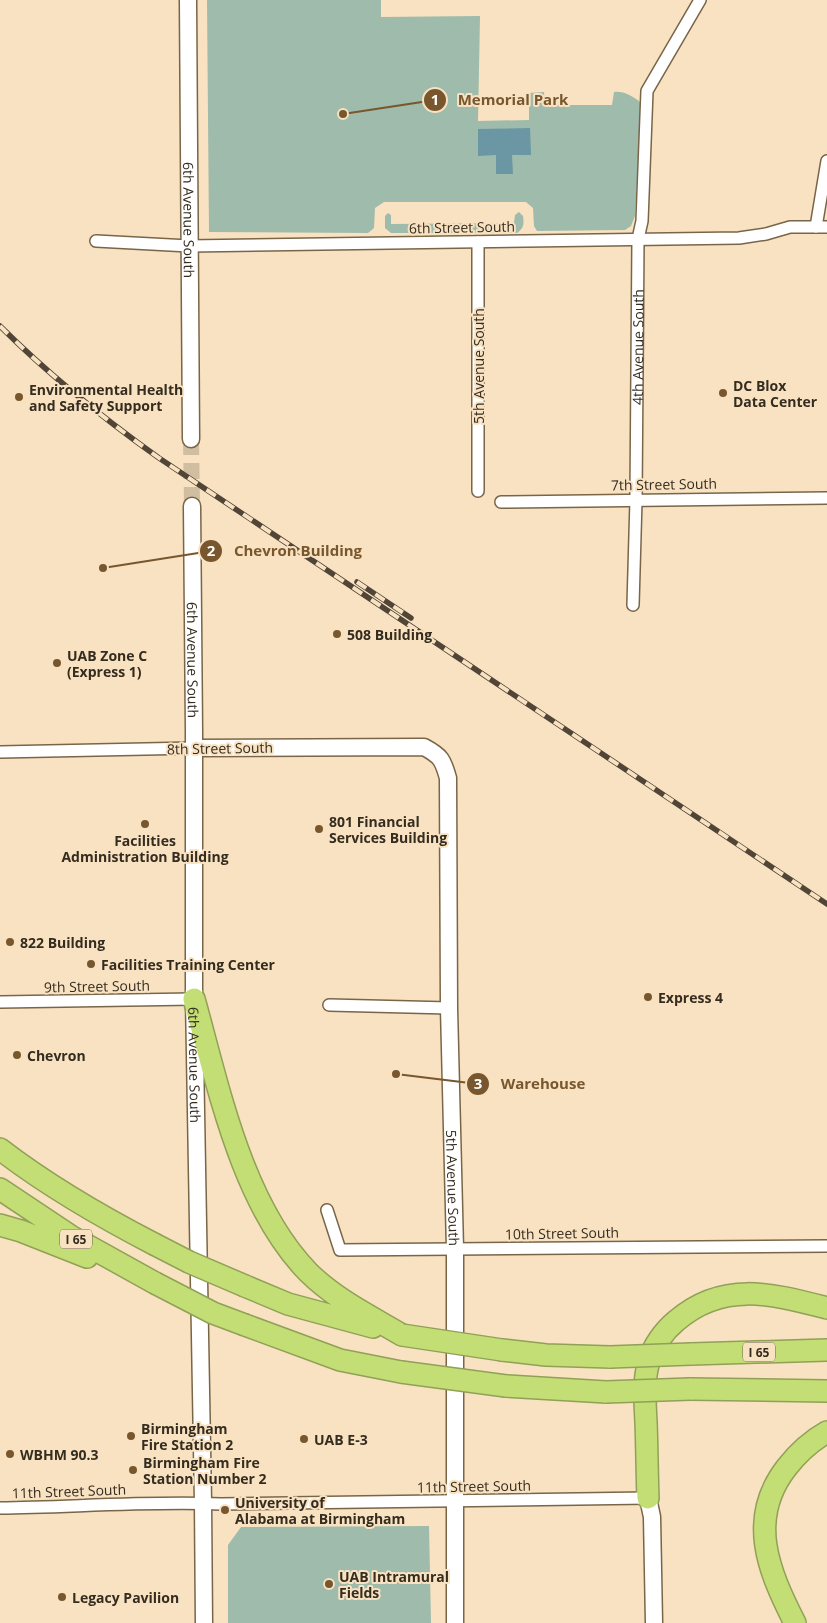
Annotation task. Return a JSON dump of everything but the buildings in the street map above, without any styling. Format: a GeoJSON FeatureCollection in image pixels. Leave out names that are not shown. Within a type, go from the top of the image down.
{"type":"FeatureCollection","features":[{"type":"Feature","properties":{"kind":"highway"},"geometry":{"type":"LineString","coordinates":[[194,999],[228,1120],[251,1185],[282,1241],[309,1273],[341,1300],[402,1335]]}},
{"type":"Feature","properties":{"kind":"highway","name":"I 65"},"geometry":{"type":"LineString","coordinates":[[0,1149],[106,1220],[189,1262],[288,1304],[402,1335],[546,1355],[610,1357],[827,1350]]}},
{"type":"Feature","properties":{"kind":"highway","name":"I 65"},"geometry":{"type":"LineString","coordinates":[[0,1189],[72,1237],[212,1313],[340,1360],[401,1372],[506,1386],[606,1392],[690,1389],[827,1391]]}},
{"type":"Feature","properties":{"kind":"highway"},"geometry":{"type":"LineString","coordinates":[[0,1225],[21,1231],[155,1283]]}},
{"type":"Feature","properties":{"kind":"highway"},"geometry":{"type":"LineString","coordinates":[[648,1498],[645,1380],[651,1356],[666,1329],[688,1310],[717,1297],[750,1293],[787,1298],[827,1308]]}},
{"type":"Feature","properties":{"kind":"highway"},"geometry":{"type":"LineString","coordinates":[[795,1623],[771,1570],[765,1542],[765,1518],[768,1501],[774,1486],[784,1471],[808,1445],[827,1432]]}},
{"type":"Feature","properties":{"kind":"main road","name":"6th Avenue South"},"geometry":{"type":"LineString","coordinates":[[188,0],[191,439]]}},
{"type":"Feature","properties":{"kind":"main road","name":"6th Avenue South"},"geometry":{"type":"LineString","coordinates":[[192,506],[194,999],[204,1623]]}},
{"type":"Feature","properties":{"kind":"main road","name":"8th Street South"},"geometry":{"type":"LineString","coordinates":[[194,748],[424,746],[438,754]]}},
{"type":"Feature","properties":{"kind":"main road","name":"5th Avenue South"},"geometry":{"type":"LineString","coordinates":[[438,754],[444,763],[448,778],[449,1008],[455,1249],[455,1623]]}},
{"type":"Feature","properties":{"kind":"main road"},"geometry":{"type":"LineString","coordinates":[[648,1498],[652,1517],[654,1623]]}},
{"type":"Feature","properties":{"kind":"street","name":"4th Avenue South"},"geometry":{"type":"LineString","coordinates":[[633,605],[636,500],[638,239],[642,221],[647,91],[700,0]]}},
{"type":"Feature","properties":{"kind":"street"},"geometry":{"type":"LineString","coordinates":[[822,227],[827,161]]}},
{"type":"Feature","properties":{"kind":"street","name":"6th Street South"},"geometry":{"type":"LineString","coordinates":[[96,241],[189,246],[739,238],[766,234],[790,227],[822,227]]}},
{"type":"Feature","properties":{"kind":"street","name":"5th Avenue South"},"geometry":{"type":"LineString","coordinates":[[478,242],[478,491]]}},
{"type":"Feature","properties":{"kind":"street","name":"7th Street South"},"geometry":{"type":"LineString","coordinates":[[501,502],[827,498]]}},
{"type":"Feature","properties":{"kind":"street","name":"8th Street South"},"geometry":{"type":"LineString","coordinates":[[0,752],[194,748]]}},
{"type":"Feature","properties":{"kind":"street","name":"9th Street South"},"geometry":{"type":"LineString","coordinates":[[0,1002],[194,999]]}},
{"type":"Feature","properties":{"kind":"street"},"geometry":{"type":"LineString","coordinates":[[329,1005],[449,1008]]}},
{"type":"Feature","properties":{"kind":"street","name":"10th Street South"},"geometry":{"type":"LineString","coordinates":[[326,1210],[340,1250],[827,1246]]}},
{"type":"Feature","properties":{"kind":"street","name":"11th Street South"},"geometry":{"type":"LineString","coordinates":[[0,1508],[72,1507],[160,1502],[648,1498]]}},
{"type":"Feature","properties":{"kind":"green space"},"geometry":{"type":"Polygon","coordinates":[[[207,0],[381,0],[381,17],[480,16],[478,121],[529,120],[529,93],[544,92],[545,105],[612,105],[614,92],[621,92],[631,96],[640,102],[641,107],[635,216],[631,226],[625,230],[537,231],[534,226],[533,208],[526,202],[384,202],[375,208],[374,228],[368,233],[209,232],[207,0]]]}},
{"type":"Feature","properties":{"kind":"green space"},"geometry":{"type":"Polygon","coordinates":[[[519,212],[523,216],[523,224],[517,233],[391,233],[385,228],[385,216],[388,213],[391,215],[391,224],[514,223],[515,215],[519,212]]]}},
{"type":"Feature","properties":{"kind":"green space","name":"UAB Intramural Fields"},"geometry":{"type":"Polygon","coordinates":[[[429,1526],[431,1623],[228,1623],[228,1545],[241,1527],[429,1526]]]}},
{"type":"Feature","properties":{"kind":"water"},"geometry":{"type":"Polygon","coordinates":[[[530,128],[531,155],[512,155],[513,174],[496,174],[496,155],[478,156],[478,129],[530,128]]]}},
{"type":"Feature","properties":{"kind":"tunnel"},"geometry":{"type":"LineString","coordinates":[[191,439],[192,506]]}},
{"type":"Feature","properties":{"kind":"railway"},"geometry":{"type":"LineString","coordinates":[[0,326],[77,395],[159,458],[827,904]]}},
{"type":"Feature","properties":{"kind":"railway"},"geometry":{"type":"LineString","coordinates":[[357,582],[411,618]]}},
{"type":"Feature","properties":{"kind":"place","name":"Memorial Park"},"geometry":{"type":"Point","coordinates":[343,114]}},
{"type":"Feature","properties":{"kind":"place","name":"DC Blox Data Center"},"geometry":{"type":"Point","coordinates":[723,393]}},
{"type":"Feature","properties":{"kind":"place","name":"Environmental Health and Safety Support"},"geometry":{"type":"Point","coordinates":[19,397]}},
{"type":"Feature","properties":{"kind":"place","name":"Chevron Building"},"geometry":{"type":"Point","coordinates":[103,568]}},
{"type":"Feature","properties":{"kind":"place","name":"508 Building"},"geometry":{"type":"Point","coordinates":[337,634]}},
{"type":"Feature","properties":{"kind":"place","name":"UAB Zone C (Express 1)"},"geometry":{"type":"Point","coordinates":[57,663]}},
{"type":"Feature","properties":{"kind":"place","name":"Facilities Administration Building"},"geometry":{"type":"Point","coordinates":[145,824]}},
{"type":"Feature","properties":{"kind":"place","name":"801 Financial Services Building"},"geometry":{"type":"Point","coordinates":[319,829]}},
{"type":"Feature","properties":{"kind":"place","name":"822 Building"},"geometry":{"type":"Point","coordinates":[10,942]}},
{"type":"Feature","properties":{"kind":"place","name":"Facilities Training Center"},"geometry":{"type":"Point","coordinates":[91,964]}},
{"type":"Feature","properties":{"kind":"place","name":"Express 4"},"geometry":{"type":"Point","coordinates":[648,997]}},
{"type":"Feature","properties":{"kind":"place","name":"Chevron"},"geometry":{"type":"Point","coordinates":[17,1055]}},
{"type":"Feature","properties":{"kind":"place","name":"Warehouse"},"geometry":{"type":"Point","coordinates":[396,1074]}},
{"type":"Feature","properties":{"kind":"place","name":"Birmingham Fire Station 2"},"geometry":{"type":"Point","coordinates":[131,1436]}},
{"type":"Feature","properties":{"kind":"place","name":"UAB E-3"},"geometry":{"type":"Point","coordinates":[304,1439]}},
{"type":"Feature","properties":{"kind":"place","name":"WBHM 90.3"},"geometry":{"type":"Point","coordinates":[10,1454]}},
{"type":"Feature","properties":{"kind":"place","name":"Birmingham Fire Station Number 2"},"geometry":{"type":"Point","coordinates":[133,1470]}},
{"type":"Feature","properties":{"kind":"place","name":"University of Alabama at Birmingham"},"geometry":{"type":"Point","coordinates":[225,1510]}},
{"type":"Feature","properties":{"kind":"place","name":"UAB Intramural Fields"},"geometry":{"type":"Point","coordinates":[329,1584]}},
{"type":"Feature","properties":{"kind":"place","name":"Legacy Pavilion"},"geometry":{"type":"Point","coordinates":[62,1597]}}]}
